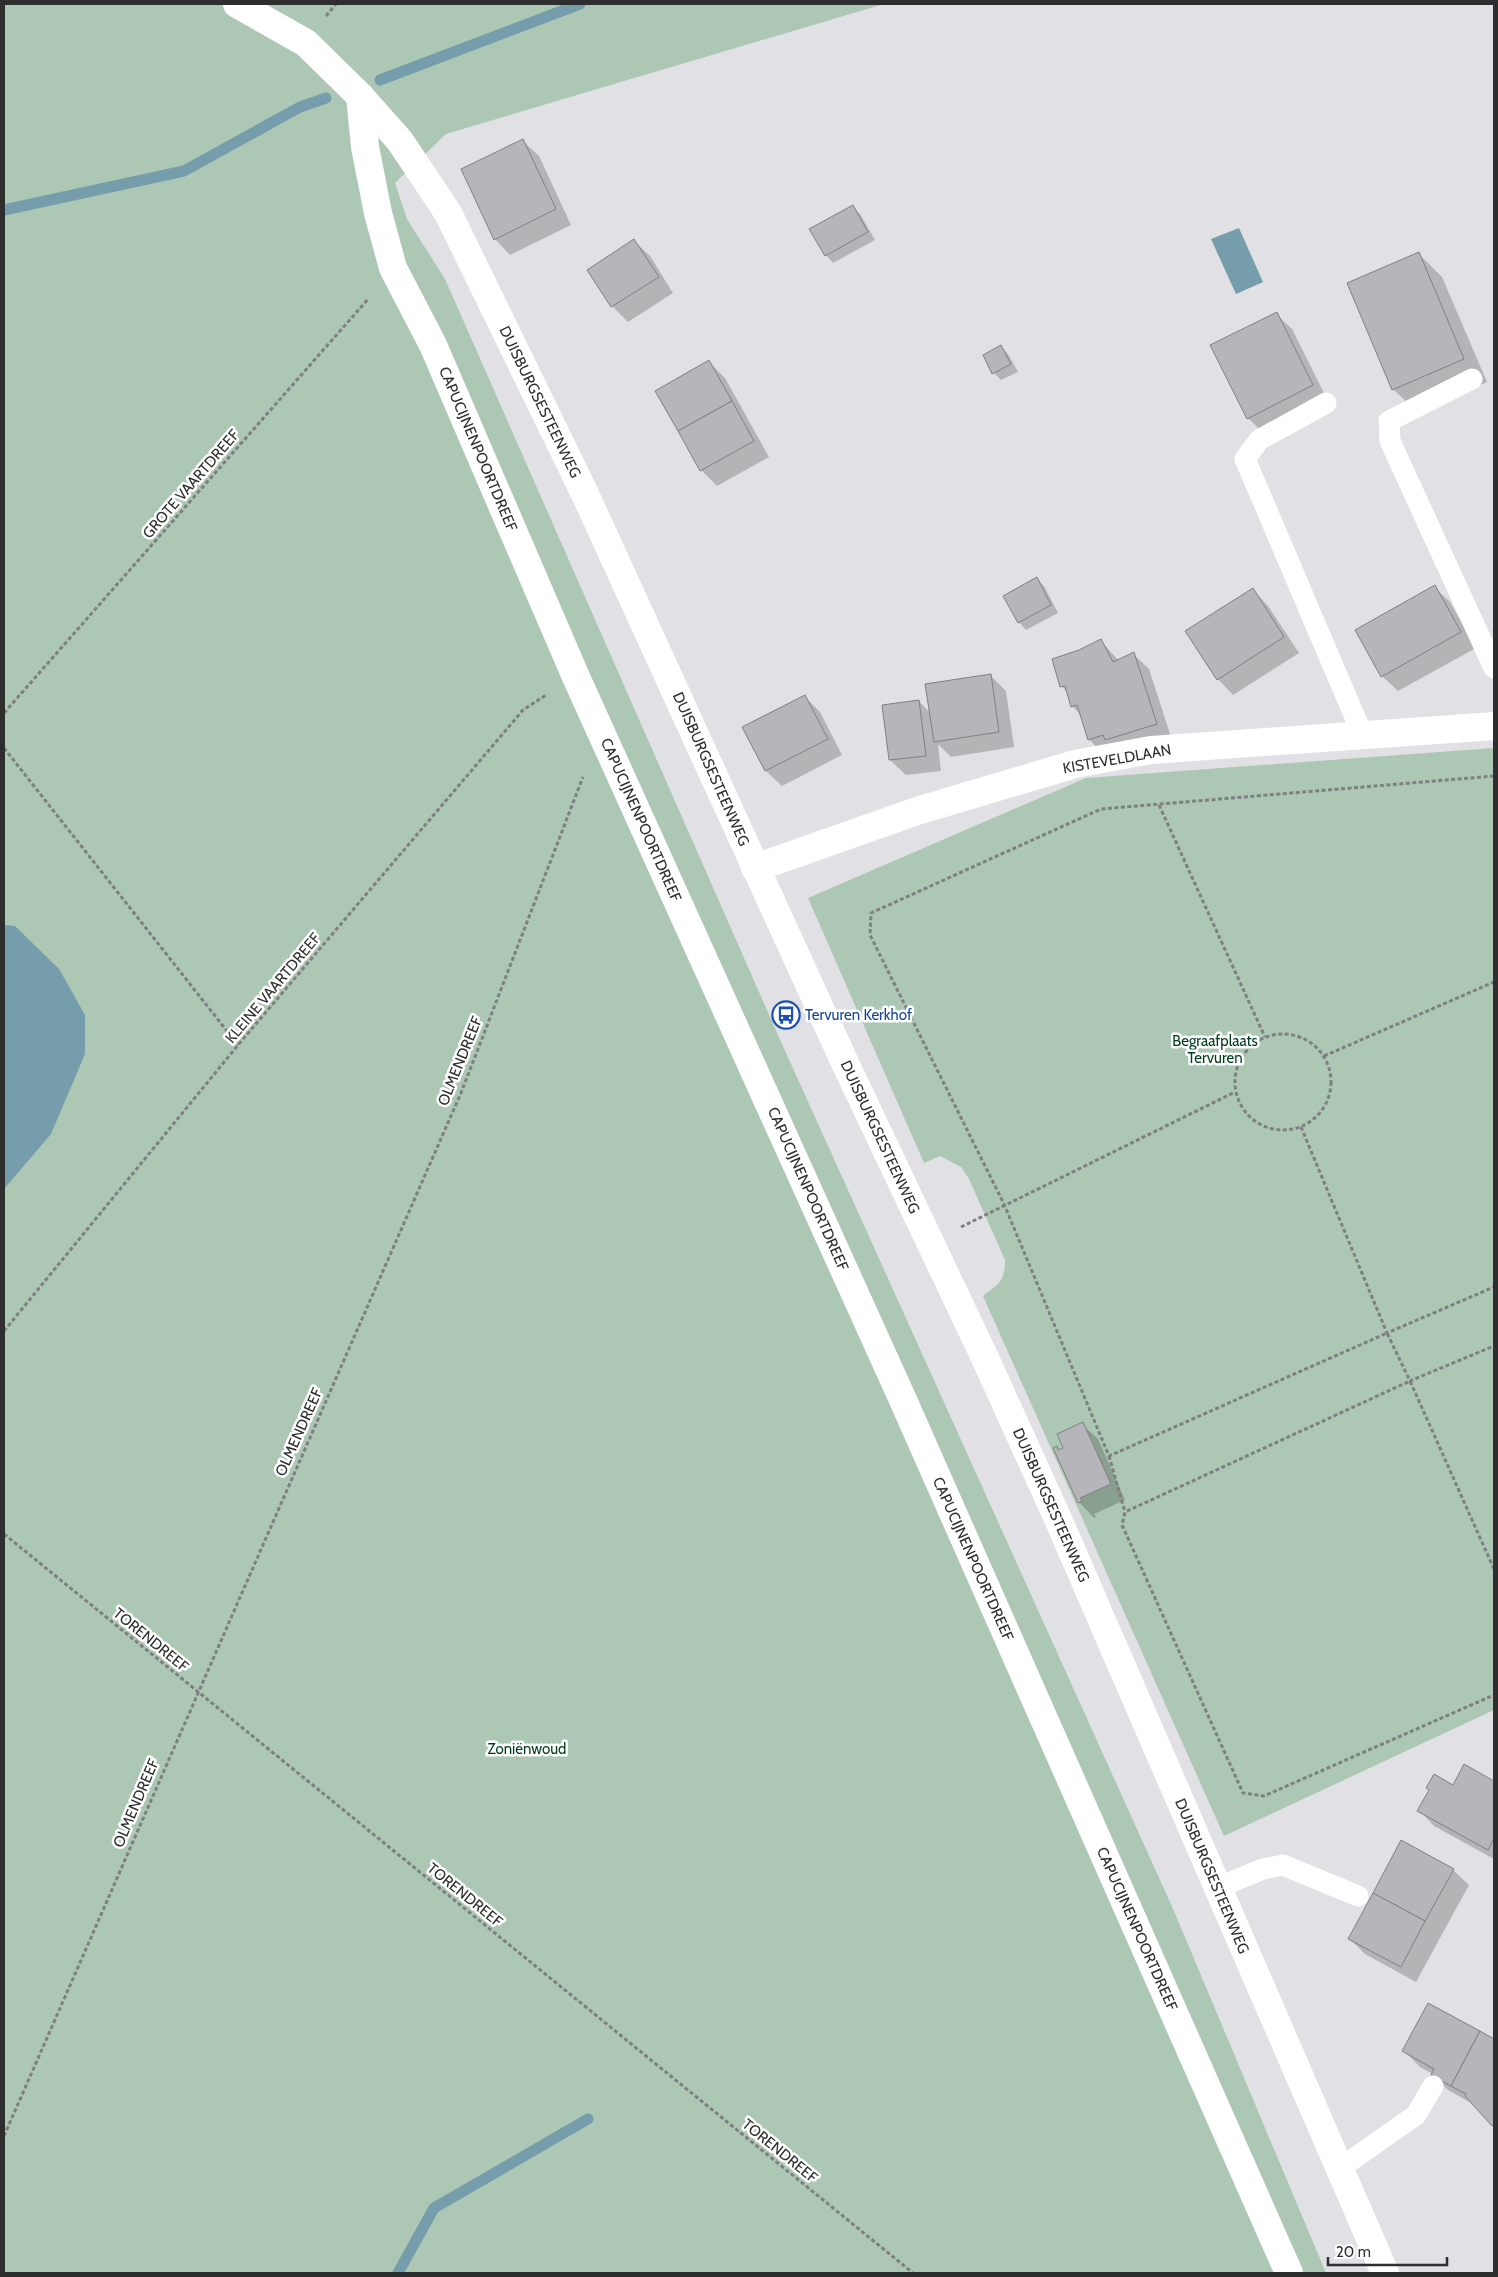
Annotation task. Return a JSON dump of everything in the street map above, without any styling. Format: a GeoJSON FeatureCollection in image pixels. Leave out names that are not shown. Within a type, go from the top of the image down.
{"type":"FeatureCollection","features":[{"type":"Feature","properties":{"kind":"street","name":"DUISBURGSESTEENWEG"},"geometry":{"type":"LineString","coordinates":[[237,4],[306,43],[360,96],[400,141],[448,213],[586,494],[756,868],[1058,1519],[1384,2273]]}},
{"type":"Feature","properties":{"kind":"street","name":"CAPUCIJNENPOORTDREEF"},"geometry":{"type":"LineString","coordinates":[[360,96],[365,147],[378,213],[393,268],[433,345],[576,676],[907,1409],[1290,2273]]}},
{"type":"Feature","properties":{"kind":"street","name":"KISTEVELDLAAN"},"geometry":{"type":"LineString","coordinates":[[756,868],[917,811],[1075,764],[1152,750],[1494,726]]}},
{"type":"Feature","properties":{"kind":"lane"},"geometry":{"type":"LineString","coordinates":[[1472,378],[1389,421],[1390,440],[1494,668]]}},
{"type":"Feature","properties":{"kind":"lane"},"geometry":{"type":"LineString","coordinates":[[1326,403],[1259,440],[1245,459],[1363,736]]}},
{"type":"Feature","properties":{"kind":"lane"},"geometry":{"type":"LineString","coordinates":[[1217,1888],[1263,1869],[1283,1865],[1358,1896]]}},
{"type":"Feature","properties":{"kind":"lane"},"geometry":{"type":"LineString","coordinates":[[1339,2169],[1416,2115],[1434,2086]]}},
{"type":"Feature","properties":{"kind":"path","name":"GROTE VAARTDREEF"},"geometry":{"type":"LineString","coordinates":[[4,713],[393,268]]}},
{"type":"Feature","properties":{"kind":"path","name":"KLEINE VAARTDREEF"},"geometry":{"type":"LineString","coordinates":[[4,1331],[238,1045],[524,710],[576,676]]}},
{"type":"Feature","properties":{"kind":"path","name":"OLMENDREEF"},"geometry":{"type":"LineString","coordinates":[[4,2136],[461,1093],[601,732]]}},
{"type":"Feature","properties":{"kind":"path"},"geometry":{"type":"LineString","coordinates":[[4,748],[238,1045]]}},
{"type":"Feature","properties":{"kind":"path"},"geometry":{"type":"LineString","coordinates":[[1494,776],[1100,809],[871,913],[870,934],[1004,1204],[1109,1456],[1125,1512],[1122,1525],[1242,1792],[1264,1796],[1494,1695]]}},
{"type":"Feature","properties":{"kind":"path"},"geometry":{"type":"LineString","coordinates":[[1159,805],[1265,1037]]}},
{"type":"Feature","properties":{"kind":"path"},"geometry":{"type":"LineString","coordinates":[[1324,1056],[1494,982]]}},
{"type":"Feature","properties":{"kind":"path"},"geometry":{"type":"LineString","coordinates":[[1282,1034],[1298,1036],[1312,1044],[1324,1056],[1330,1072],[1331,1089],[1326,1104],[1315,1118],[1301,1127],[1277,1130],[1261,1125],[1247,1115],[1238,1102],[1235,1092],[1235,1075],[1240,1059],[1251,1046],[1265,1037],[1282,1034]]}},
{"type":"Feature","properties":{"kind":"path"},"geometry":{"type":"LineString","coordinates":[[930,1243],[1004,1204],[1235,1092]]}},
{"type":"Feature","properties":{"kind":"path"},"geometry":{"type":"LineString","coordinates":[[1301,1127],[1387,1333],[1494,1569]]}},
{"type":"Feature","properties":{"kind":"path"},"geometry":{"type":"LineString","coordinates":[[1109,1456],[1494,1287]]}},
{"type":"Feature","properties":{"kind":"path"},"geometry":{"type":"LineString","coordinates":[[1125,1512],[1410,1381],[1494,1346]]}},
{"type":"Feature","properties":{"kind":"path","name":"TORENDREEF"},"geometry":{"type":"LineString","coordinates":[[4,1534],[913,2273]]}},
{"type":"Feature","properties":{"kind":"green space","name":"Zoniënwoud"},"geometry":{"type":"Polygon","coordinates":[[[4,4],[884,4],[446,134],[395,183],[407,219],[445,279],[782,1044],[1174,1911],[1326,2273],[4,2273],[4,4]]]}},
{"type":"Feature","properties":{"kind":"green space","name":"Begraafplaats Tervuren"},"geometry":{"type":"Polygon","coordinates":[[[1494,748],[1494,1710],[1224,1836],[983,1296],[1000,1281],[1004,1273],[1005,1260],[969,1179],[961,1167],[940,1156],[924,1163],[808,898],[1086,778],[1494,748]]]}},
{"type":"Feature","properties":{"kind":"water"},"geometry":{"type":"Polygon","coordinates":[[[1239,228],[1263,282],[1236,294],[1211,239],[1239,228]]]}},
{"type":"Feature","properties":{"kind":"water"},"geometry":{"type":"Polygon","coordinates":[[[4,925],[15,926],[59,969],[85,1015],[85,1054],[51,1134],[4,1189],[4,925]]]}},
{"type":"Feature","properties":{"kind":"building"},"geometry":{"type":"Polygon","coordinates":[[[523,139],[556,209],[494,240],[461,169],[523,139]]]}},
{"type":"Feature","properties":{"kind":"building"},"geometry":{"type":"Polygon","coordinates":[[[853,205],[868,232],[825,256],[809,229],[853,205]]]}},
{"type":"Feature","properties":{"kind":"building"},"geometry":{"type":"Polygon","coordinates":[[[634,239],[659,277],[611,307],[587,270],[634,239]]]}},
{"type":"Feature","properties":{"kind":"building"},"geometry":{"type":"Polygon","coordinates":[[[1419,252],[1464,359],[1392,390],[1347,283],[1419,252]]]}},
{"type":"Feature","properties":{"kind":"building"},"geometry":{"type":"Polygon","coordinates":[[[1277,312],[1313,385],[1247,419],[1210,345],[1277,312]]]}},
{"type":"Feature","properties":{"kind":"building"},"geometry":{"type":"Polygon","coordinates":[[[1001,345],[1011,364],[992,374],[983,355],[1001,345]]]}},
{"type":"Feature","properties":{"kind":"building"},"geometry":{"type":"Polygon","coordinates":[[[709,360],[732,401],[678,431],[655,391],[709,360]]]}},
{"type":"Feature","properties":{"kind":"building"},"geometry":{"type":"Polygon","coordinates":[[[732,401],[754,441],[700,471],[678,431],[732,401]]]}},
{"type":"Feature","properties":{"kind":"building"},"geometry":{"type":"Polygon","coordinates":[[[1037,577],[1051,605],[1018,623],[1003,596],[1037,577]]]}},
{"type":"Feature","properties":{"kind":"building"},"geometry":{"type":"Polygon","coordinates":[[[1435,585],[1461,632],[1381,677],[1355,630],[1435,585]]]}},
{"type":"Feature","properties":{"kind":"building"},"geometry":{"type":"Polygon","coordinates":[[[1253,588],[1284,637],[1217,680],[1185,631],[1253,588]]]}},
{"type":"Feature","properties":{"kind":"building"},"geometry":{"type":"Polygon","coordinates":[[[1101,639],[1113,662],[1134,652],[1157,724],[1105,740],[1103,735],[1088,740],[1077,705],[1071,707],[1065,686],[1060,687],[1052,659],[1079,650],[1101,639]]]}},
{"type":"Feature","properties":{"kind":"building"},"geometry":{"type":"Polygon","coordinates":[[[991,674],[999,732],[934,742],[925,684],[991,674]]]}},
{"type":"Feature","properties":{"kind":"building"},"geometry":{"type":"Polygon","coordinates":[[[805,695],[828,739],[765,771],[742,727],[805,695]]]}},
{"type":"Feature","properties":{"kind":"building"},"geometry":{"type":"Polygon","coordinates":[[[919,700],[926,756],[889,760],[882,705],[919,700]]]}},
{"type":"Feature","properties":{"kind":"building"},"geometry":{"type":"Polygon","coordinates":[[[1083,1422],[1111,1484],[1080,1498],[1082,1501],[1078,1503],[1053,1448],[1057,1446],[1058,1450],[1063,1448],[1057,1434],[1083,1422]]]}},
{"type":"Feature","properties":{"kind":"building"},"geometry":{"type":"Polygon","coordinates":[[[1464,1764],[1494,1781],[1494,1838],[1488,1850],[1417,1811],[1429,1790],[1426,1788],[1434,1774],[1453,1785],[1464,1764]]]}},
{"type":"Feature","properties":{"kind":"building"},"geometry":{"type":"Polygon","coordinates":[[[1401,1840],[1454,1869],[1425,1921],[1373,1893],[1401,1840]]]}},
{"type":"Feature","properties":{"kind":"building"},"geometry":{"type":"Polygon","coordinates":[[[1373,1893],[1425,1921],[1401,1967],[1348,1939],[1373,1893]]]}},
{"type":"Feature","properties":{"kind":"building"},"geometry":{"type":"Polygon","coordinates":[[[1428,2003],[1480,2031],[1451,2086],[1431,2075],[1434,2069],[1402,2051],[1428,2003]]]}},
{"type":"Feature","properties":{"kind":"building"},"geometry":{"type":"Polygon","coordinates":[[[1480,2031],[1494,2039],[1494,2124],[1492,2126],[1465,2096],[1466,2094],[1451,2086],[1480,2031]]]}},
{"type":"Feature","properties":{"kind":"waterway"},"geometry":{"type":"LineString","coordinates":[[380,80],[580,4]]}},
{"type":"Feature","properties":{"kind":"waterway"},"geometry":{"type":"LineString","coordinates":[[4,210],[184,171],[300,107],[326,98]]}},
{"type":"Feature","properties":{"kind":"waterway"},"geometry":{"type":"LineString","coordinates":[[398,2273],[434,2208],[588,2119]]}},
{"type":"Feature","properties":{"kind":"place","name":"Tervuren Kerkhof"},"geometry":{"type":"Point","coordinates":[786,1015]}}]}
